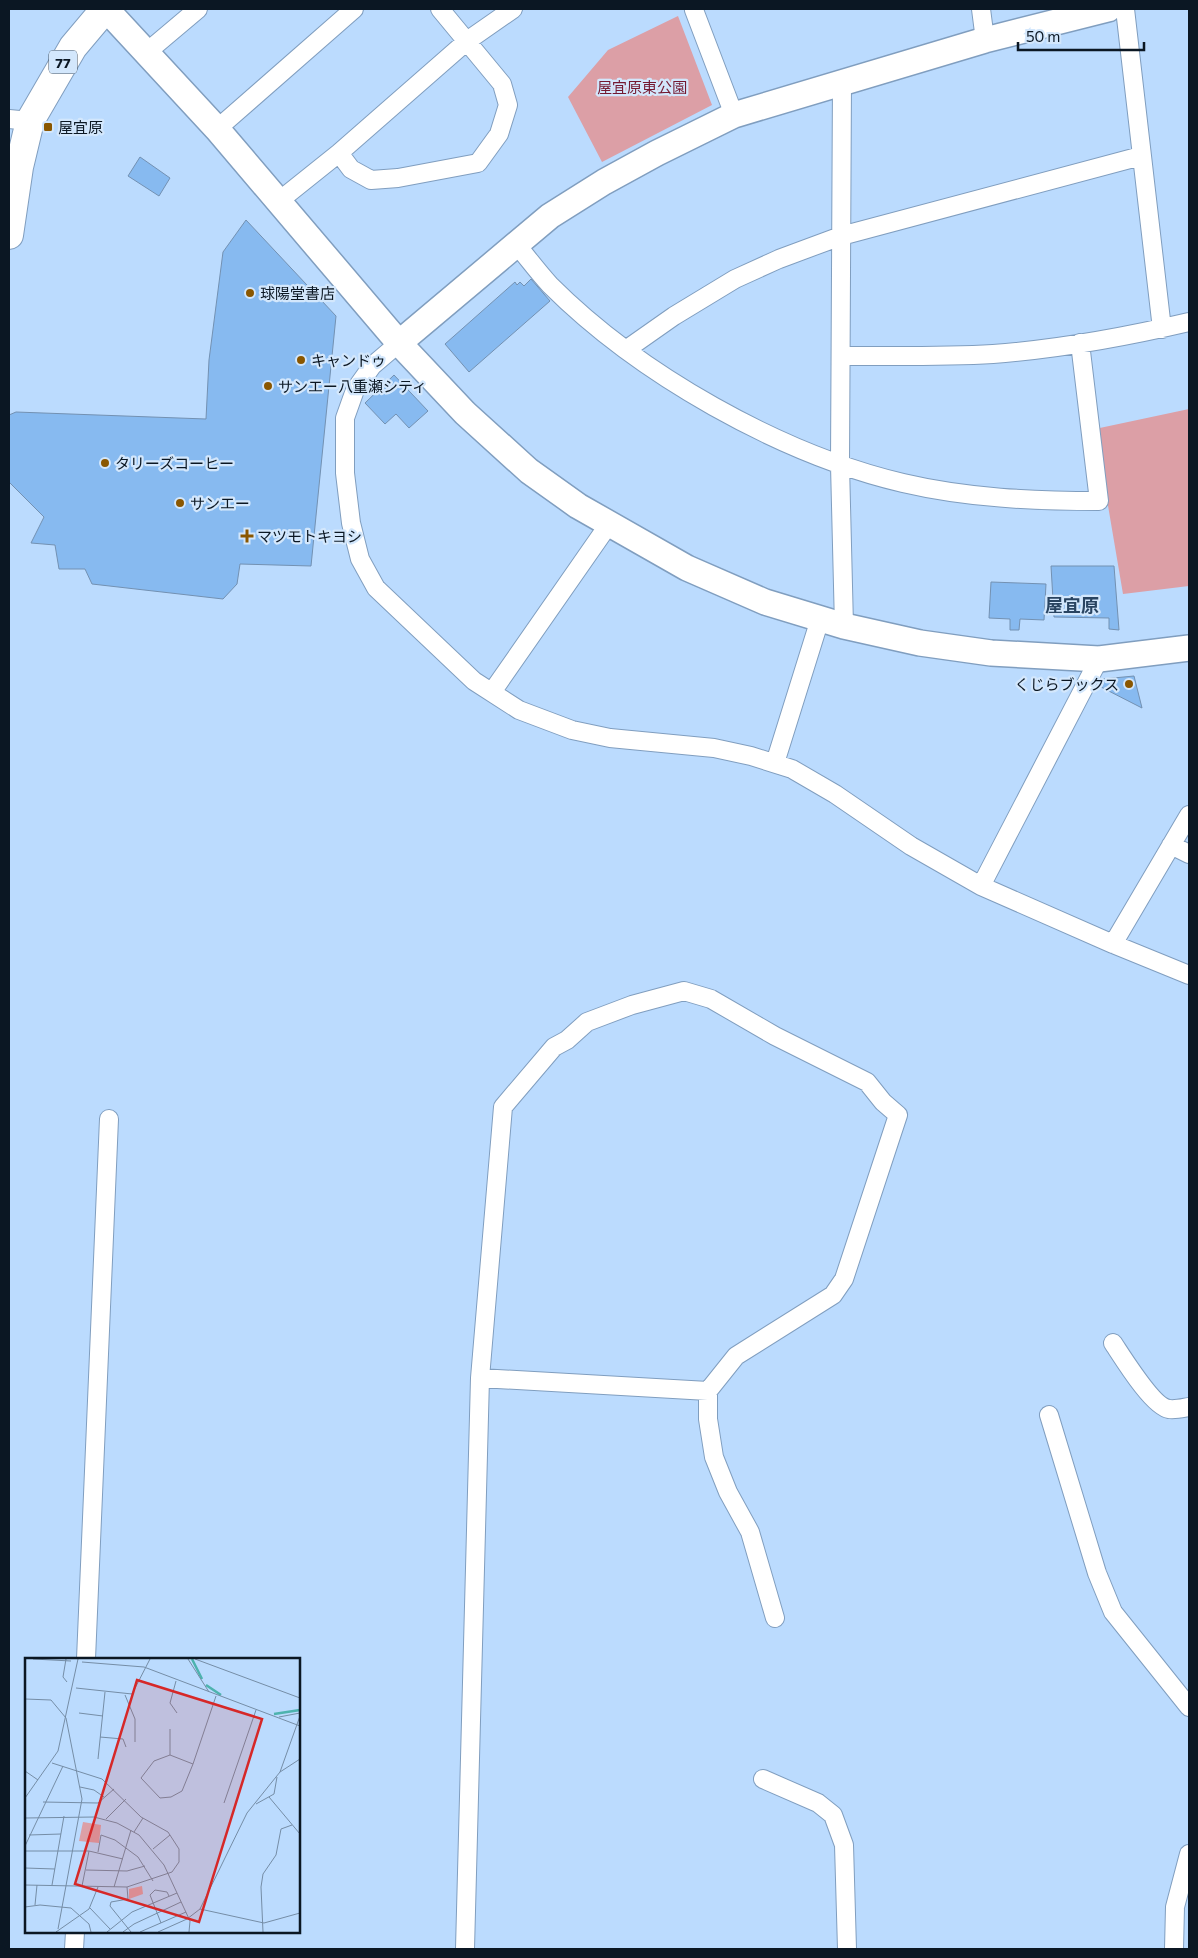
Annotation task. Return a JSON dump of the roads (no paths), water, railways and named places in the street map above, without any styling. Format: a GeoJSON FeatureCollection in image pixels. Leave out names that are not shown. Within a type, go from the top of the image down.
{"type":"FeatureCollection","features":[{"type":"Feature","properties":{"kind":"main road","name":"77"},"geometry":{"type":"LineString","coordinates":[[9,235],[19,167],[19,120],[73,47],[106,9]]}},
{"type":"Feature","properties":{"kind":"street"},"geometry":{"type":"LineString","coordinates":[[106,9],[217,129],[400,343],[465,414],[529,471],[578,506],[687,568],[765,602],[844,626],[920,642],[991,653],[1099,659],[1189,648]]}},
{"type":"Feature","properties":{"kind":"street"},"geometry":{"type":"LineString","coordinates":[[147,52],[198,9]]}},
{"type":"Feature","properties":{"kind":"street"},"geometry":{"type":"LineString","coordinates":[[217,129],[354,9]]}},
{"type":"Feature","properties":{"kind":"street"},"geometry":{"type":"LineString","coordinates":[[339,153],[351,169],[371,180],[398,178],[478,163],[499,134],[508,105],[502,84],[440,9]]}},
{"type":"Feature","properties":{"kind":"street"},"geometry":{"type":"LineString","coordinates":[[279,201],[339,153],[467,41],[513,9]]}},
{"type":"Feature","properties":{"kind":"street"},"geometry":{"type":"LineString","coordinates":[[695,9],[734,115]]}},
{"type":"Feature","properties":{"kind":"street"},"geometry":{"type":"LineString","coordinates":[[981,9],[985,40]]}},
{"type":"Feature","properties":{"kind":"street"},"geometry":{"type":"LineString","coordinates":[[1108,9],[985,40],[842,81],[734,115],[604,182],[550,216],[372,366],[355,390],[345,418],[345,473],[351,523],[360,559],[376,588],[474,681],[519,710],[572,730],[610,738],[714,748],[751,756],[792,769],[828,790],[911,846],[981,886],[1189,975]]}},
{"type":"Feature","properties":{"kind":"street"},"geometry":{"type":"LineString","coordinates":[[1125,9],[1162,329]]}},
{"type":"Feature","properties":{"kind":"street"},"geometry":{"type":"LineString","coordinates":[[842,81],[840,465],[844,626]]}},
{"type":"Feature","properties":{"kind":"street"},"geometry":{"type":"LineString","coordinates":[[626,349],[674,316],[735,280],[779,259],[842,236],[1141,156]]}},
{"type":"Feature","properties":{"kind":"street"},"geometry":{"type":"LineString","coordinates":[[516,244],[550,284],[589,320],[664,376],[718,409],[782,441],[840,465],[903,483],[962,494],[1036,501],[1099,501],[1080,343]]}},
{"type":"Feature","properties":{"kind":"street"},"geometry":{"type":"LineString","coordinates":[[841,356],[994,354],[1080,343],[1162,329],[1189,322]]}},
{"type":"Feature","properties":{"kind":"street"},"geometry":{"type":"LineString","coordinates":[[492,692],[610,524]]}},
{"type":"Feature","properties":{"kind":"street"},"geometry":{"type":"LineString","coordinates":[[775,763],[820,619]]}},
{"type":"Feature","properties":{"kind":"street"},"geometry":{"type":"LineString","coordinates":[[981,886],[1099,659]]}},
{"type":"Feature","properties":{"kind":"street"},"geometry":{"type":"LineString","coordinates":[[1113,944],[1189,815]]}},
{"type":"Feature","properties":{"kind":"street"},"geometry":{"type":"LineString","coordinates":[[1171,845],[1189,854]]}},
{"type":"Feature","properties":{"kind":"street"},"geometry":{"type":"LineString","coordinates":[[465,1949],[480,1378],[503,1107],[554,1047],[566,1040],[587,1022],[632,1005],[684,991],[711,999],[775,1036],[867,1082],[883,1102],[898,1115],[844,1279],[833,1295],[736,1356],[708,1391],[708,1419],[714,1457],[728,1492],[750,1532],[775,1618]]}},
{"type":"Feature","properties":{"kind":"street"},"geometry":{"type":"LineString","coordinates":[[86,1658],[109,1119]]}},
{"type":"Feature","properties":{"kind":"street"},"geometry":{"type":"LineString","coordinates":[[1113,1343],[1135,1376],[1156,1401],[1168,1409],[1189,1407]]}},
{"type":"Feature","properties":{"kind":"street"},"geometry":{"type":"LineString","coordinates":[[480,1378],[708,1391]]}},
{"type":"Feature","properties":{"kind":"street"},"geometry":{"type":"LineString","coordinates":[[1049,1416],[1097,1572],[1113,1612],[1189,1706]]}},
{"type":"Feature","properties":{"kind":"street"},"geometry":{"type":"LineString","coordinates":[[763,1779],[818,1803],[833,1815],[844,1845],[848,1949]]}},
{"type":"Feature","properties":{"kind":"street"},"geometry":{"type":"LineString","coordinates":[[1174,1949],[1175,1907],[1189,1854]]}},
{"type":"Feature","properties":{"kind":"street"},"geometry":{"type":"LineString","coordinates":[[74,1949],[75,1933]]}},
{"type":"Feature","properties":{"kind":"place","name":"屋宜原"},"geometry":{"type":"Point","coordinates":[48,127]}},
{"type":"Feature","properties":{"kind":"place","name":"球陽堂書店"},"geometry":{"type":"Point","coordinates":[250,293]}},
{"type":"Feature","properties":{"kind":"place","name":"キャンドゥ"},"geometry":{"type":"Point","coordinates":[301,360]}},
{"type":"Feature","properties":{"kind":"place","name":"サンエー八重瀬シティ"},"geometry":{"type":"Point","coordinates":[268,386]}},
{"type":"Feature","properties":{"kind":"place","name":"タリーズコーヒー"},"geometry":{"type":"Point","coordinates":[105,463]}},
{"type":"Feature","properties":{"kind":"place","name":"サンエー"},"geometry":{"type":"Point","coordinates":[180,503]}},
{"type":"Feature","properties":{"kind":"place","name":"マツモトキヨシ"},"geometry":{"type":"Point","coordinates":[247,536]}},
{"type":"Feature","properties":{"kind":"place","name":"くじらブックス"},"geometry":{"type":"Point","coordinates":[1129,684]}},
{"type":"Feature","properties":{"kind":"district","name":"屋宜原"},"geometry":{"type":"Point","coordinates":[1072,605]}},
{"type":"Feature","properties":{"kind":"park label","name":"屋宜原東公園"},"geometry":{"type":"Point","coordinates":[642,87]}}]}
